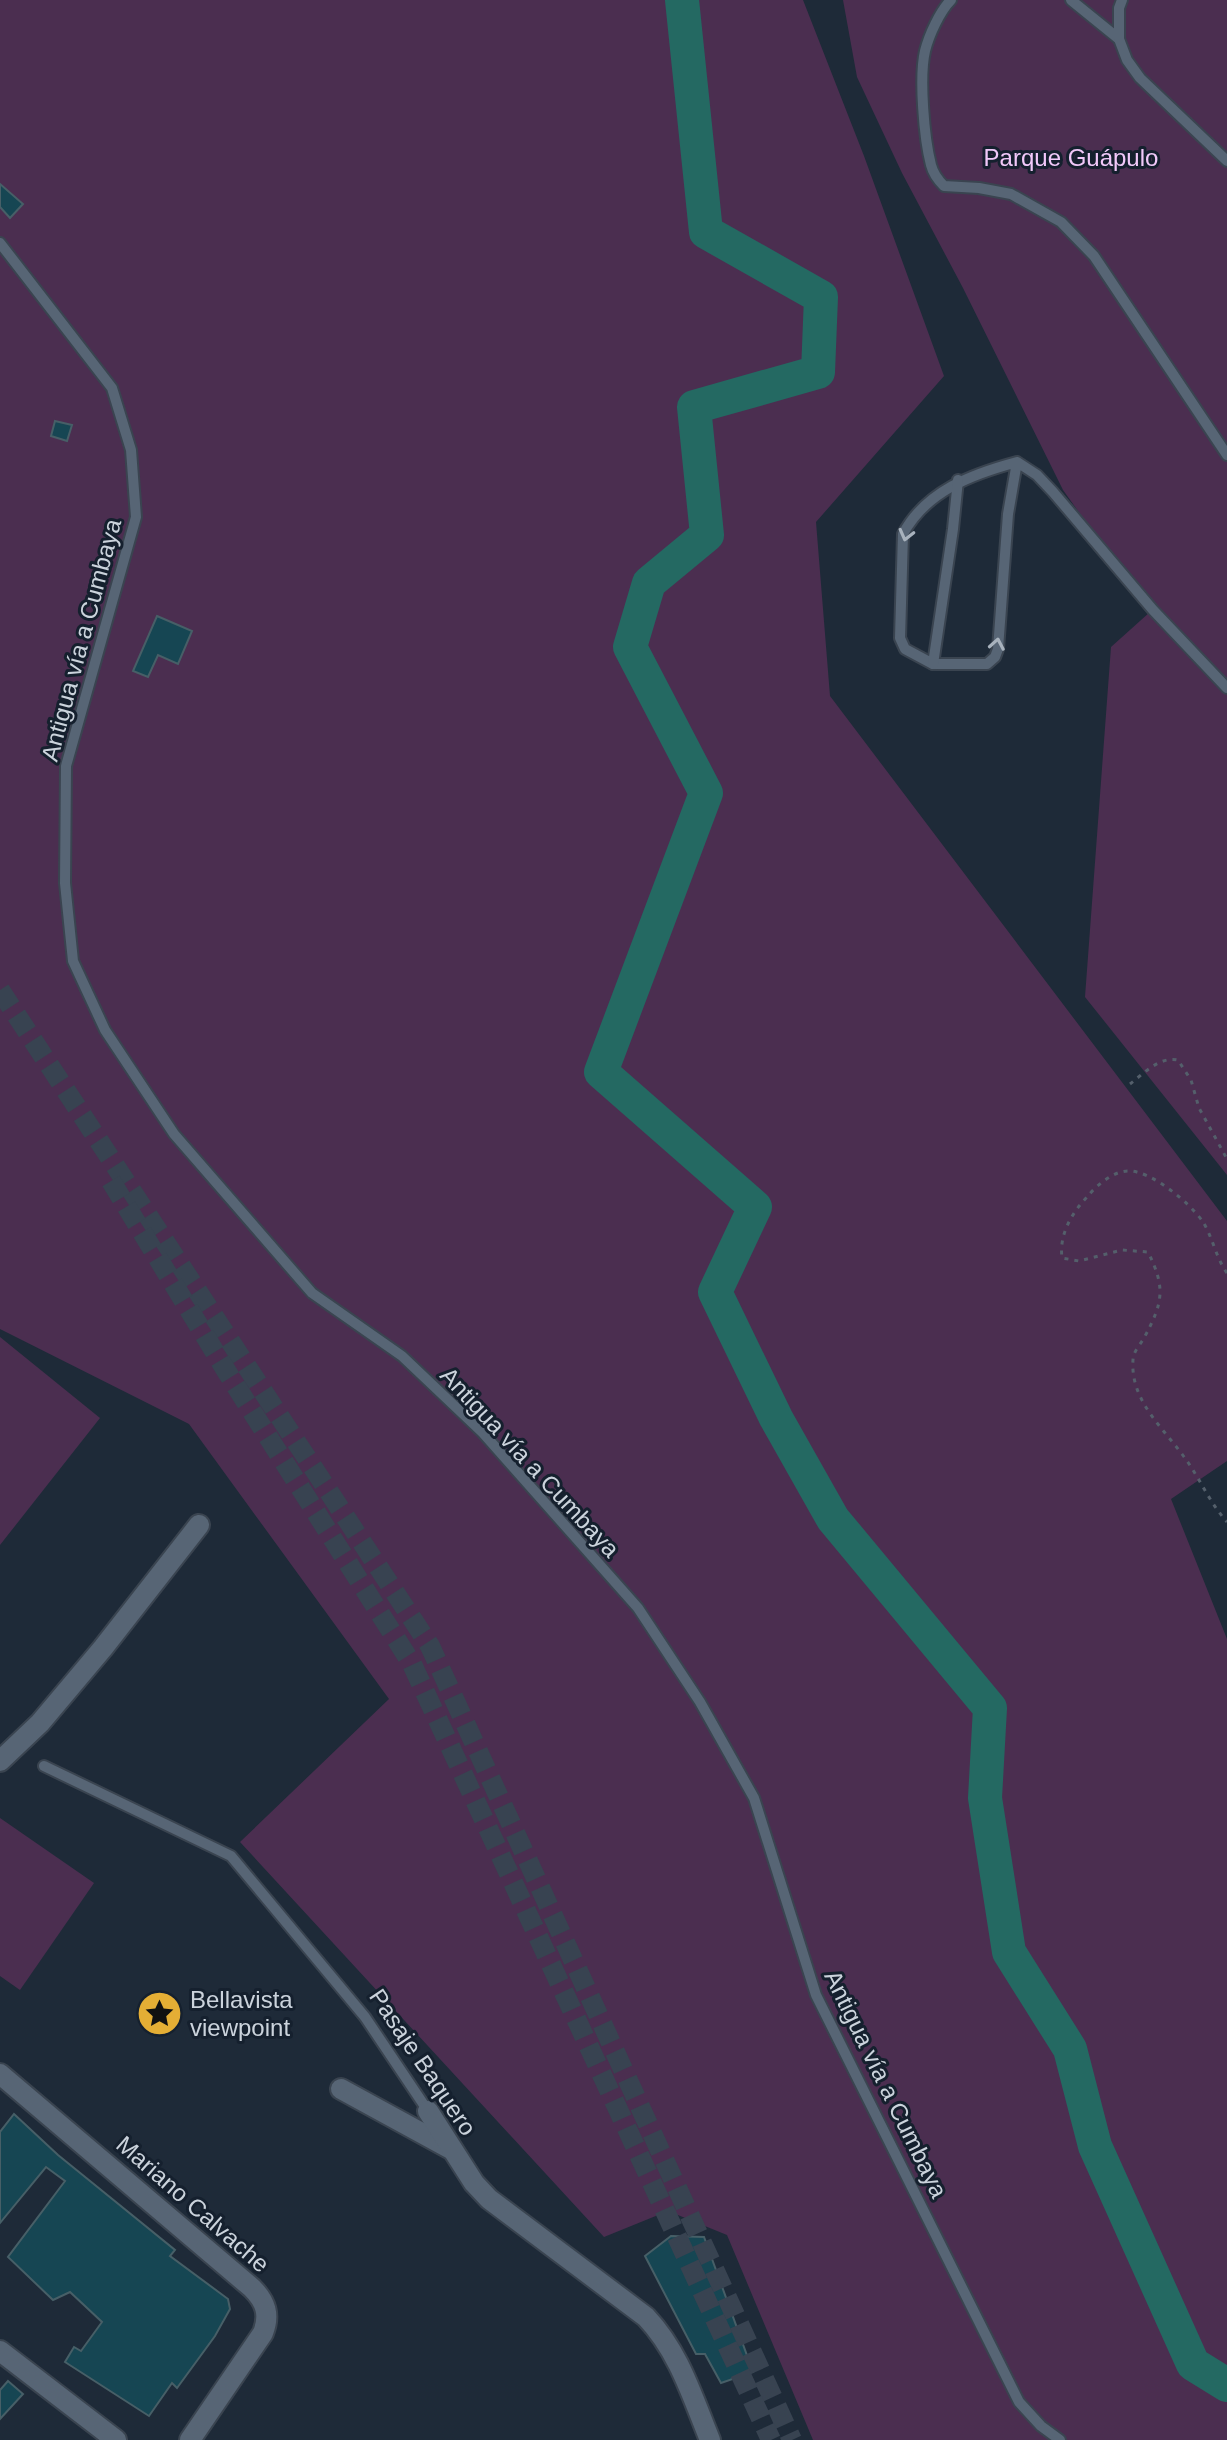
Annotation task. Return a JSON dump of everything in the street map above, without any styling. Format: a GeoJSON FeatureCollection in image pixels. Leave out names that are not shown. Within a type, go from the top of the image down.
{"type":"FeatureCollection","features":[{"type":"Feature","properties":{"kind":"street"},"geometry":{"type":"LineString","coordinates":[[0,1761],[40,1723],[199,1525]]}},
{"type":"Feature","properties":{"kind":"street","name":"Mariano Calvache"},"geometry":{"type":"LineString","coordinates":[[0,2074],[252,2288],[263,2301],[268,2314],[263,2333],[190,2440]]}},
{"type":"Feature","properties":{"kind":"street"},"geometry":{"type":"LineString","coordinates":[[341,2089],[453,2150]]}},
{"type":"Feature","properties":{"kind":"street","name":"Pasaje Baquero"},"geometry":{"type":"LineString","coordinates":[[428,2111],[474,2183],[489,2199],[646,2317],[657,2329],[678,2360],[710,2440]]}},
{"type":"Feature","properties":{"kind":"street"},"geometry":{"type":"LineString","coordinates":[[0,2351],[116,2440]]}},
{"type":"Feature","properties":{"kind":"lane"},"geometry":{"type":"LineString","coordinates":[[951,0],[945,6],[925,51],[922,90],[931,166],[937,179],[944,186],[1011,194],[1061,222],[1094,256],[1227,455]]}},
{"type":"Feature","properties":{"kind":"lane"},"geometry":{"type":"LineString","coordinates":[[1071,0],[1119,39]]}},
{"type":"Feature","properties":{"kind":"lane"},"geometry":{"type":"LineString","coordinates":[[1122,0],[1119,39],[1127,60],[1140,78],[1227,161]]}},
{"type":"Feature","properties":{"kind":"lane","name":"Antigua vía a Cumbaya"},"geometry":{"type":"LineString","coordinates":[[0,243],[112,388],[131,450],[136,517],[66,766],[65,883],[73,961],[105,1030],[174,1134],[312,1293],[402,1356],[483,1433],[638,1608],[700,1702],[754,1798],[816,1995],[1019,2402],[1041,2426],[1060,2440]]}},
{"type":"Feature","properties":{"kind":"lane"},"geometry":{"type":"LineString","coordinates":[[1017,462],[1008,514],[995,657],[987,664],[933,664],[905,649],[900,638],[903,534],[910,520],[958,480],[1017,462],[1037,475],[1053,492],[1153,610],[1227,688]]}},
{"type":"Feature","properties":{"kind":"lane"},"geometry":{"type":"LineString","coordinates":[[933,664],[958,480]]}},
{"type":"Feature","properties":{"kind":"lane","name":"Pasaje Baquero"},"geometry":{"type":"LineString","coordinates":[[44,1766],[231,1856],[365,2017],[428,2111]]}},
{"type":"Feature","properties":{"kind":"path"},"geometry":{"type":"LineString","coordinates":[[1130,1084],[1169,1058],[1178,1060],[1191,1080],[1199,1108],[1227,1159]]}},
{"type":"Feature","properties":{"kind":"path"},"geometry":{"type":"LineString","coordinates":[[1227,1273],[1202,1220],[1156,1179],[1128,1171],[1112,1176],[1078,1206],[1060,1245],[1062,1258],[1079,1261],[1122,1250],[1148,1252],[1161,1278],[1157,1312],[1133,1357],[1135,1382],[1148,1413],[1186,1460],[1212,1505],[1227,1522]]}},
{"type":"Feature","properties":{"kind":"green space"},"geometry":{"type":"Polygon","coordinates":[[[0,0],[803,0],[944,376],[816,522],[830,696],[1227,1221],[1227,1461],[1171,1499],[1227,1639],[1227,2440],[813,2440],[727,2235],[668,2211],[604,2237],[240,1842],[389,1699],[189,1424],[0,1329],[0,0]]]}},
{"type":"Feature","properties":{"kind":"green space","name":"Parque Guápulo"},"geometry":{"type":"Polygon","coordinates":[[[843,0],[1227,0],[1227,1175],[1085,997],[1111,647],[1150,612],[1063,490],[902,173],[857,77],[843,0]]]}},
{"type":"Feature","properties":{"kind":"green space"},"geometry":{"type":"Polygon","coordinates":[[[0,1337],[100,1418],[0,1545],[0,1337]]]}},
{"type":"Feature","properties":{"kind":"green space"},"geometry":{"type":"Polygon","coordinates":[[[0,1818],[94,1883],[20,1990],[0,1976],[0,1818]]]}},
{"type":"Feature","properties":{"kind":"building"},"geometry":{"type":"Polygon","coordinates":[[[0,184],[23,204],[10,218],[0,207],[0,184]]]}},
{"type":"Feature","properties":{"kind":"building"},"geometry":{"type":"Polygon","coordinates":[[[55,421],[72,425],[67,441],[51,436],[55,421]]]}},
{"type":"Feature","properties":{"kind":"building"},"geometry":{"type":"Polygon","coordinates":[[[157,616],[192,631],[178,664],[158,655],[148,677],[133,671],[157,616]]]}},
{"type":"Feature","properties":{"kind":"building"},"geometry":{"type":"Polygon","coordinates":[[[14,2114],[58,2155],[175,2250],[170,2256],[228,2299],[230,2309],[215,2336],[177,2388],[172,2383],[149,2416],[65,2362],[74,2347],[81,2351],[102,2322],[70,2292],[53,2300],[8,2257],[65,2181],[46,2167],[0,2223],[0,2132],[14,2114]]]}},
{"type":"Feature","properties":{"kind":"building"},"geometry":{"type":"Polygon","coordinates":[[[671,2236],[704,2237],[753,2372],[721,2383],[705,2354],[696,2354],[645,2256],[671,2236]]]}},
{"type":"Feature","properties":{"kind":"building"},"geometry":{"type":"Polygon","coordinates":[[[8,2381],[23,2394],[0,2419],[0,2390],[8,2381]]]}},
{"type":"Feature","properties":{"kind":"waterway"},"geometry":{"type":"LineString","coordinates":[[682,0],[706,232],[821,297],[818,372],[694,407],[707,535],[649,583],[630,647],[706,793],[601,1072],[755,1207],[715,1292],[776,1418],[833,1519],[990,1708],[985,1798],[1009,1952],[1070,2049],[1095,2146],[1193,2364],[1227,2385]]}},
{"type":"Feature","properties":{"kind":"tunnel"},"geometry":{"type":"LineString","coordinates":[[0,990],[430,1646],[792,2440]]}},
{"type":"Feature","properties":{"kind":"tunnel"},"geometry":{"type":"LineString","coordinates":[[111,1181],[227,1372],[412,1664],[771,2440]]}},
{"type":"Feature","properties":{"kind":"place","name":"Bellavista viewpoint"},"geometry":{"type":"Point","coordinates":[159,2013]}}]}
